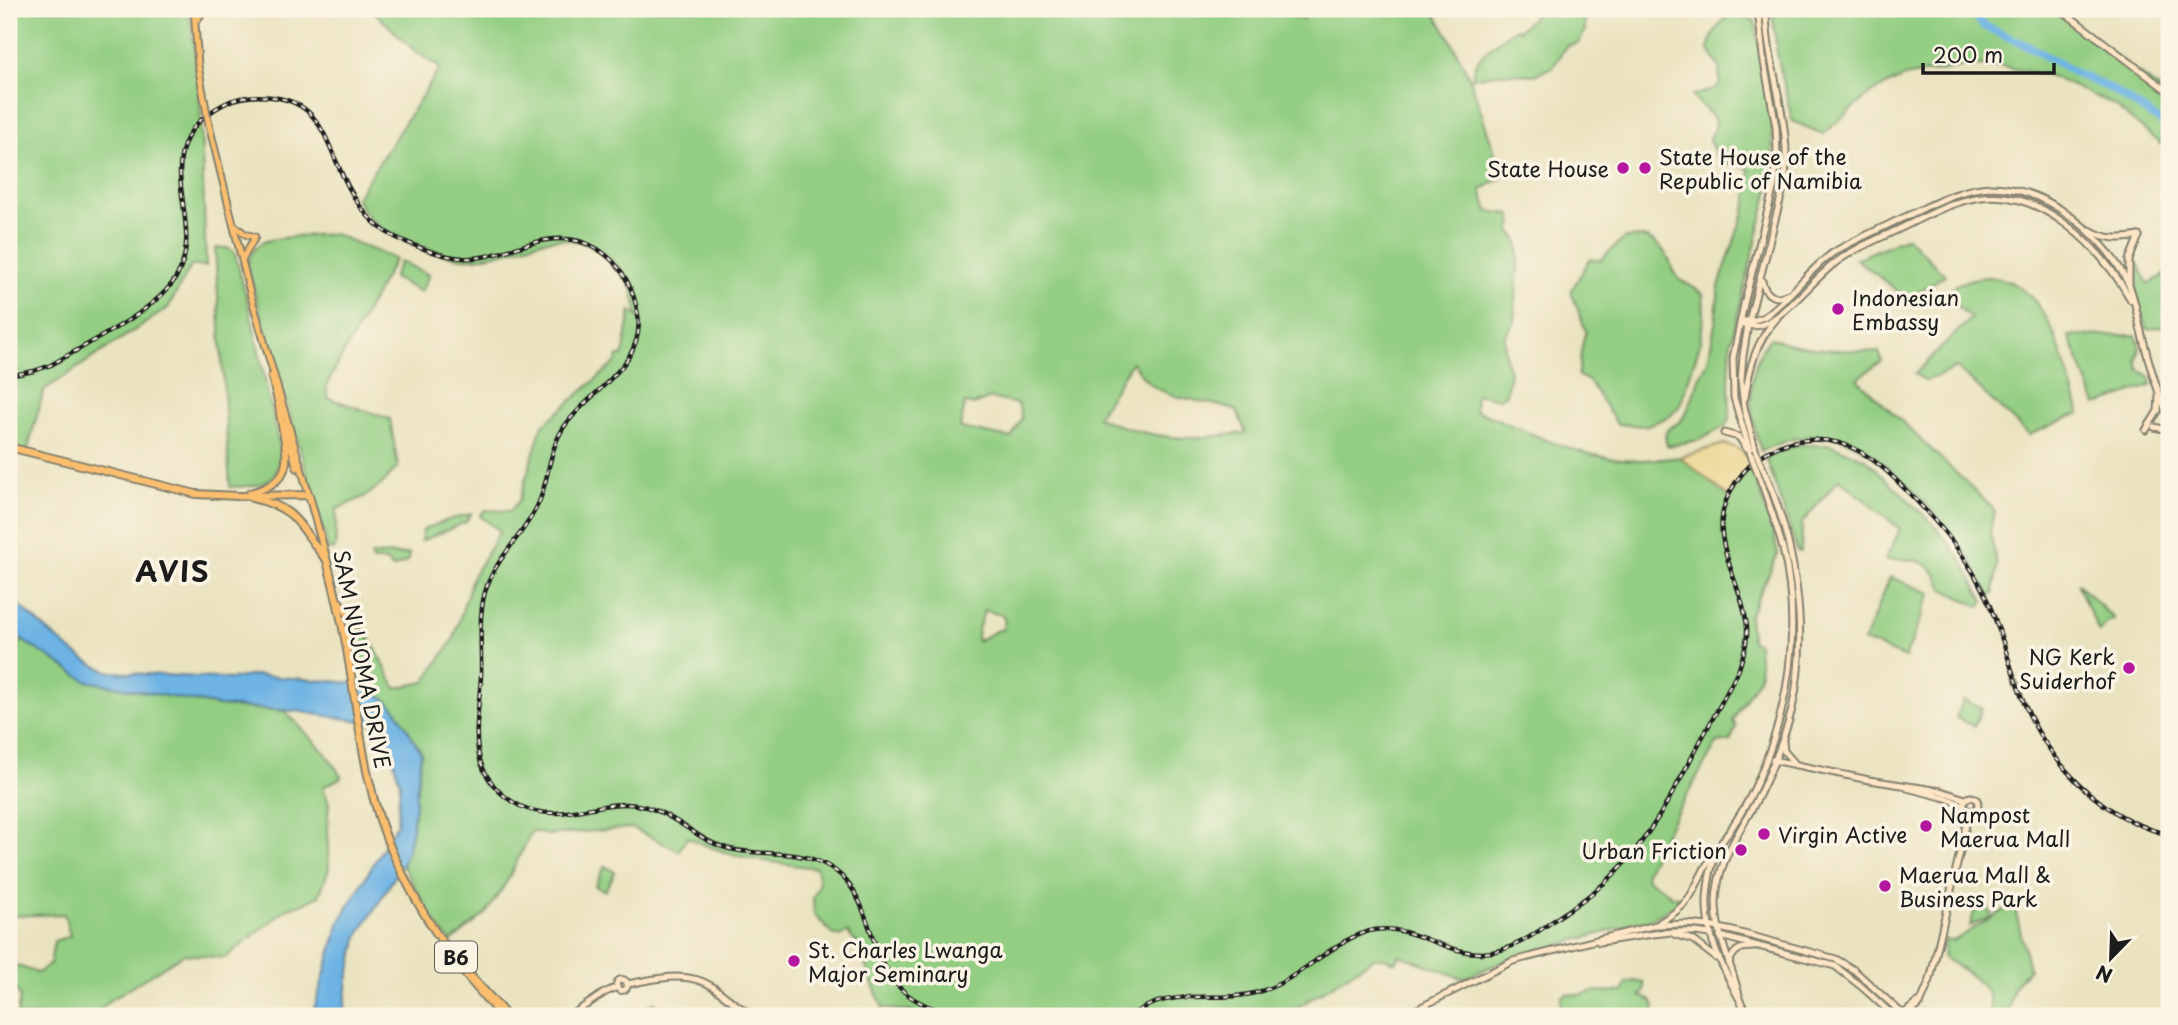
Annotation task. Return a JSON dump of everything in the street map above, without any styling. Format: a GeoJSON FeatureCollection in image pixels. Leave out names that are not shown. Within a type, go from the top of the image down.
{"type":"FeatureCollection","features":[{"type":"Feature","properties":{"kind":"highway"},"geometry":{"type":"LineString","coordinates":[[238,496],[272,486],[285,468],[287,454],[279,404]]}},
{"type":"Feature","properties":{"kind":"highway","name":"B6"},"geometry":{"type":"LineString","coordinates":[[9,447],[196,494],[307,495],[329,569]]}},
{"type":"Feature","properties":{"kind":"highway","name":"SAM NUJOMA DRIVE"},"geometry":{"type":"LineString","coordinates":[[307,495],[337,598],[370,791],[382,827],[403,876],[445,944],[507,1016]]}},
{"type":"Feature","properties":{"kind":"highway","name":"B6"},"geometry":{"type":"LineString","coordinates":[[238,496],[267,502],[288,512],[302,526],[324,557]]}},
{"type":"Feature","properties":{"kind":"highway"},"geometry":{"type":"LineString","coordinates":[[337,598],[346,613],[358,620],[348,633],[348,651]]}},
{"type":"Feature","properties":{"kind":"highway","name":"SAM NUJOMA DRIVE"},"geometry":{"type":"LineString","coordinates":[[412,892],[421,914],[442,947],[501,1016]]}},
{"type":"Feature","properties":{"kind":"main road","name":"SAM NUJOMA DRIVE"},"geometry":{"type":"LineString","coordinates":[[196,9],[204,95]]}},
{"type":"Feature","properties":{"kind":"main road","name":"SAM NUJOMA DRIVE"},"geometry":{"type":"LineString","coordinates":[[196,9],[198,65],[209,125],[242,260],[307,495]]}},
{"type":"Feature","properties":{"kind":"main road"},"geometry":{"type":"LineString","coordinates":[[198,19],[204,9]]}},
{"type":"Feature","properties":{"kind":"main road"},"geometry":{"type":"LineString","coordinates":[[1741,1001],[1720,936],[1716,903],[1723,861],[1757,800],[1783,737],[1795,688],[1800,634],[1788,538],[1736,410],[1733,387],[1733,358],[1777,168],[1776,127],[1761,44],[1758,9]]}},
{"type":"Feature","properties":{"kind":"main road"},"geometry":{"type":"LineString","coordinates":[[1752,452],[1741,369],[1748,323],[1784,185],[1786,164],[1785,129],[1766,9]]}},
{"type":"Feature","properties":{"kind":"main road"},"geometry":{"type":"LineString","coordinates":[[2060,9],[2169,92]]}},
{"type":"Feature","properties":{"kind":"main road"},"geometry":{"type":"LineString","coordinates":[[1748,323],[1768,314],[1832,254],[1927,206],[1973,189],[1991,187],[2022,192],[2048,203],[2103,237],[2126,239],[2139,236],[2129,260],[2130,287],[2148,360],[2169,417]]}},
{"type":"Feature","properties":{"kind":"main road"},"geometry":{"type":"LineString","coordinates":[[1744,407],[1748,374],[1769,327],[1826,269],[1845,255],[1958,202],[1976,197],[1993,196],[2026,203],[2070,226],[2089,242],[2115,274],[2135,306]]}},
{"type":"Feature","properties":{"kind":"main road"},"geometry":{"type":"LineString","coordinates":[[2067,215],[2096,240],[2130,287]]}},
{"type":"Feature","properties":{"kind":"main road"},"geometry":{"type":"LineString","coordinates":[[234,224],[255,237],[242,260]]}},
{"type":"Feature","properties":{"kind":"main road"},"geometry":{"type":"LineString","coordinates":[[1762,275],[1763,288],[1771,296],[1783,297],[1791,293]]}},
{"type":"Feature","properties":{"kind":"main road"},"geometry":{"type":"LineString","coordinates":[[1741,322],[1765,323],[1789,306]]}},
{"type":"Feature","properties":{"kind":"main road","name":"SAM NUJOMA DRIVE"},"geometry":{"type":"LineString","coordinates":[[266,349],[267,362],[307,495]]}},
{"type":"Feature","properties":{"kind":"main road"},"geometry":{"type":"LineString","coordinates":[[2147,430],[2158,411],[2159,393]]}},
{"type":"Feature","properties":{"kind":"main road"},"geometry":{"type":"LineString","coordinates":[[2154,427],[2169,430]]}},
{"type":"Feature","properties":{"kind":"main road"},"geometry":{"type":"LineString","coordinates":[[1724,433],[1738,437],[1752,452]]}},
{"type":"Feature","properties":{"kind":"main road"},"geometry":{"type":"LineString","coordinates":[[1656,929],[1688,899],[1750,797],[1767,758],[1788,682],[1791,650],[1790,598],[1782,548],[1759,466]]}},
{"type":"Feature","properties":{"kind":"main road"},"geometry":{"type":"LineString","coordinates":[[1783,737],[1784,751],[1797,766]]}},
{"type":"Feature","properties":{"kind":"main road"},"geometry":{"type":"LineString","coordinates":[[1767,758],[1904,786],[1965,804],[1973,811]]}},
{"type":"Feature","properties":{"kind":"main road"},"geometry":{"type":"LineString","coordinates":[[1403,1016],[1513,961],[1686,924],[1718,928],[1840,961],[1854,970],[1904,1016],[1923,998],[1930,980],[1964,835],[1967,819],[1965,804],[1970,797],[1977,800],[1978,806],[1973,811],[1964,835]]}},
{"type":"Feature","properties":{"kind":"main road"},"geometry":{"type":"LineString","coordinates":[[1716,853],[1708,890],[1710,934],[1718,960],[1748,1016]]}},
{"type":"Feature","properties":{"kind":"main road"},"geometry":{"type":"LineString","coordinates":[[1656,929],[1720,936],[1835,966],[1894,1016]]}},
{"type":"Feature","properties":{"kind":"main road"},"geometry":{"type":"LineString","coordinates":[[1656,929],[1686,937],[1702,945],[1718,960]]}},
{"type":"Feature","properties":{"kind":"main road"},"geometry":{"type":"LineString","coordinates":[[1729,963],[1735,951],[1759,947]]}},
{"type":"Feature","properties":{"kind":"main road"},"geometry":{"type":"LineString","coordinates":[[570,1016],[617,987],[620,979],[627,984],[674,977],[691,978],[712,987],[754,1016]]}},
{"type":"Feature","properties":{"kind":"main road"},"geometry":{"type":"LineString","coordinates":[[1886,1009],[1886,1016]]}},
{"type":"Feature","properties":{"kind":"green space"},"geometry":{"type":"Polygon","coordinates":[[[9,9],[189,9],[200,94],[206,266],[191,266],[168,308],[44,390],[27,452],[9,447],[9,9]]]}},
{"type":"Feature","properties":{"kind":"green space"},"geometry":{"type":"Polygon","coordinates":[[[371,9],[1275,9],[1302,20],[1309,9],[1432,9],[1470,79],[1503,177],[1481,190],[1488,211],[1510,214],[1513,223],[1510,231],[1517,239],[1519,252],[1514,323],[1504,337],[1506,361],[1510,371],[1506,394],[1498,399],[1476,394],[1475,410],[1573,450],[1597,456],[1650,460],[1680,457],[1730,497],[1751,466],[1772,527],[1778,554],[1749,616],[1751,640],[1758,644],[1760,676],[1733,720],[1736,728],[1730,741],[1718,743],[1714,748],[1665,833],[1645,874],[1650,881],[1671,896],[1682,900],[1647,921],[1513,957],[1465,978],[1400,955],[1396,962],[1374,958],[1284,1016],[915,1016],[914,1012],[883,1008],[859,946],[847,932],[840,937],[832,934],[814,914],[813,899],[819,884],[816,868],[734,855],[687,837],[679,851],[632,828],[547,835],[532,831],[506,883],[486,913],[451,942],[435,922],[402,865],[413,822],[421,752],[395,709],[367,684],[352,637],[362,624],[396,688],[425,682],[454,638],[472,578],[500,531],[480,516],[485,510],[510,511],[519,501],[542,426],[616,362],[618,356],[623,356],[631,311],[638,317],[632,289],[621,270],[592,246],[555,239],[483,257],[450,256],[394,236],[367,214],[356,198],[440,68],[415,51],[371,9]],[[1132,362],[1097,417],[1154,435],[1178,438],[1246,433],[1237,411],[1163,391],[1146,381],[1132,362]],[[990,398],[974,405],[965,403],[960,428],[1011,438],[1022,418],[1018,404],[990,398]],[[984,610],[977,641],[1002,630],[1005,621],[1002,615],[984,610]]]}},
{"type":"Feature","properties":{"kind":"green space"},"geometry":{"type":"Polygon","coordinates":[[[1537,9],[1594,9],[1585,16],[1585,30],[1579,43],[1566,46],[1553,67],[1534,75],[1501,73],[1473,78],[1473,70],[1481,56],[1515,28],[1519,30],[1537,9]]]}},
{"type":"Feature","properties":{"kind":"green space"},"geometry":{"type":"Polygon","coordinates":[[[1772,9],[2051,9],[2169,96],[2169,150],[2112,104],[2048,75],[1997,66],[1967,66],[1904,77],[1872,92],[1823,134],[1792,121],[1777,53],[1772,9]]]}},
{"type":"Feature","properties":{"kind":"green space"},"geometry":{"type":"Polygon","coordinates":[[[1739,14],[1755,21],[1772,126],[1773,173],[1731,342],[1730,419],[1726,426],[1699,440],[1667,446],[1665,435],[1668,429],[1681,421],[1708,361],[1719,286],[1747,203],[1750,171],[1744,166],[1720,163],[1709,140],[1715,124],[1714,119],[1692,95],[1711,90],[1720,83],[1719,67],[1708,48],[1713,34],[1724,19],[1728,15],[1739,14]]]}},
{"type":"Feature","properties":{"kind":"green space"},"geometry":{"type":"Polygon","coordinates":[[[334,234],[395,259],[326,386],[328,398],[390,419],[398,467],[366,496],[337,509],[335,549],[329,550],[247,266],[253,251],[261,243],[296,236],[334,234]]]}},
{"type":"Feature","properties":{"kind":"green space"},"geometry":{"type":"Polygon","coordinates":[[[1643,237],[1663,251],[1678,277],[1703,294],[1704,316],[1699,347],[1680,406],[1670,416],[1647,426],[1617,424],[1589,381],[1578,376],[1586,332],[1571,291],[1590,259],[1600,260],[1625,238],[1643,237]]]}},
{"type":"Feature","properties":{"kind":"green space"},"geometry":{"type":"Polygon","coordinates":[[[1907,237],[1945,275],[1908,299],[1856,259],[1907,237]]]}},
{"type":"Feature","properties":{"kind":"green space"},"geometry":{"type":"Polygon","coordinates":[[[215,248],[229,249],[235,254],[281,454],[279,465],[271,479],[258,485],[230,487],[215,248]]]}},
{"type":"Feature","properties":{"kind":"green space"},"geometry":{"type":"Polygon","coordinates":[[[2133,260],[2137,262],[2148,284],[2169,273],[2169,324],[2146,328],[2133,281],[2133,260]]]}},
{"type":"Feature","properties":{"kind":"green space"},"geometry":{"type":"Polygon","coordinates":[[[400,261],[429,275],[421,292],[393,278],[400,261]]]}},
{"type":"Feature","properties":{"kind":"green space"},"geometry":{"type":"Polygon","coordinates":[[[1989,277],[2010,282],[2025,291],[2038,305],[2056,339],[2080,413],[2029,435],[1957,368],[1926,381],[1915,374],[1971,318],[1943,294],[1964,281],[1989,277]]]}},
{"type":"Feature","properties":{"kind":"green space"},"geometry":{"type":"Polygon","coordinates":[[[2136,335],[2140,346],[2137,361],[2139,369],[2150,377],[2152,385],[2096,405],[2069,336],[2136,335]]]}},
{"type":"Feature","properties":{"kind":"green space"},"geometry":{"type":"Polygon","coordinates":[[[1771,338],[1811,348],[1879,352],[1882,361],[1857,379],[1992,507],[1994,512],[1990,532],[1997,565],[1994,594],[1988,596],[1969,557],[1945,525],[1911,488],[1873,456],[1855,445],[1829,436],[1790,440],[1761,451],[1752,415],[1752,380],[1759,356],[1771,338]]]}},
{"type":"Feature","properties":{"kind":"green space"},"geometry":{"type":"Polygon","coordinates":[[[1798,445],[1831,445],[1866,459],[1937,528],[1963,562],[1984,602],[1980,607],[1943,589],[1933,571],[1921,562],[1905,559],[1885,560],[1900,529],[1839,479],[1802,523],[1801,552],[1797,551],[1766,457],[1798,445]]]}},
{"type":"Feature","properties":{"kind":"green space"},"geometry":{"type":"Polygon","coordinates":[[[471,514],[466,522],[421,541],[423,530],[471,514]]]}},
{"type":"Feature","properties":{"kind":"green space"},"geometry":{"type":"Polygon","coordinates":[[[409,554],[408,561],[393,568],[386,561],[372,561],[371,555],[409,554]]]}},
{"type":"Feature","properties":{"kind":"green space"},"geometry":{"type":"Polygon","coordinates":[[[1890,577],[1931,593],[1905,658],[1864,641],[1890,577]]]}},
{"type":"Feature","properties":{"kind":"green space"},"geometry":{"type":"Polygon","coordinates":[[[2077,583],[2114,619],[2107,622],[2099,632],[2077,583]]]}},
{"type":"Feature","properties":{"kind":"green space"},"geometry":{"type":"Polygon","coordinates":[[[22,640],[87,681],[219,706],[285,711],[326,754],[342,777],[323,787],[329,803],[329,869],[319,896],[288,908],[225,958],[184,954],[110,1000],[94,1016],[17,1016],[20,996],[9,980],[9,963],[38,973],[50,964],[54,941],[70,936],[64,914],[9,916],[9,649],[19,645],[22,640]]]}},
{"type":"Feature","properties":{"kind":"green space"},"geometry":{"type":"Polygon","coordinates":[[[1963,700],[1982,708],[1974,726],[1956,718],[1963,700]]]}},
{"type":"Feature","properties":{"kind":"green space"},"geometry":{"type":"Polygon","coordinates":[[[605,866],[615,872],[605,891],[595,886],[605,866]]]}},
{"type":"Feature","properties":{"kind":"green space"},"geometry":{"type":"Polygon","coordinates":[[[2014,904],[2029,969],[2013,990],[2008,1016],[1989,1016],[1990,999],[1983,987],[1943,957],[1945,940],[1953,941],[2014,904]]]}},
{"type":"Feature","properties":{"kind":"green space"},"geometry":{"type":"Polygon","coordinates":[[[1987,907],[1992,916],[1970,926],[1975,908],[1987,907]]]}},
{"type":"Feature","properties":{"kind":"green space"},"geometry":{"type":"Polygon","coordinates":[[[1626,983],[1644,983],[1644,992],[1640,996],[1652,1001],[1655,1006],[1653,1016],[1561,1016],[1561,998],[1566,994],[1623,992],[1626,983]]]}},
{"type":"Feature","properties":{"kind":"green space"},"geometry":{"type":"Polygon","coordinates":[[[655,1002],[664,1016],[632,1016],[655,1002]]]}},
{"type":"Feature","properties":{"kind":"sand"},"geometry":{"type":"Polygon","coordinates":[[[1724,444],[1741,451],[1751,466],[1730,498],[1680,457],[1724,444]]]}},
{"type":"Feature","properties":{"kind":"water"},"geometry":{"type":"Polygon","coordinates":[[[9,596],[71,650],[98,667],[112,672],[231,679],[255,675],[367,684],[395,708],[421,752],[413,822],[402,865],[358,936],[348,980],[344,1016],[312,1016],[340,921],[397,824],[400,783],[386,735],[371,723],[296,711],[219,706],[87,681],[22,640],[9,621],[9,596]]]}},
{"type":"Feature","properties":{"kind":"waterway"},"geometry":{"type":"LineString","coordinates":[[1974,9],[1976,17],[1984,26],[2111,89],[2160,121],[2169,130]]}},
{"type":"Feature","properties":{"kind":"railway"},"geometry":{"type":"LineString","coordinates":[[9,376],[51,365],[139,313],[169,287],[178,274],[185,252],[186,230],[180,162],[186,141],[199,122],[224,104],[241,98],[266,96],[286,100],[307,111],[321,128],[360,206],[376,225],[405,241],[447,256],[463,258],[493,255],[541,241],[560,239],[592,246],[606,255],[618,267],[634,297],[638,333],[633,349],[613,377],[564,427],[555,445],[539,502],[527,524],[498,564],[487,586],[481,619],[477,730],[478,752],[484,770],[496,788],[507,798],[535,811],[550,813],[608,805],[637,805],[672,818],[714,844],[726,848],[804,857],[835,870],[849,884],[859,900],[879,955],[900,988],[921,1003],[962,1016]]}},
{"type":"Feature","properties":{"kind":"railway"},"geometry":{"type":"LineString","coordinates":[[1129,1016],[1165,1000],[1258,992],[1288,979],[1345,941],[1374,930],[1402,931],[1468,952],[1503,950],[1531,936],[1612,876],[1637,848],[1658,818],[1739,669],[1747,627],[1724,544],[1723,511],[1729,494],[1751,464],[1772,450],[1795,441],[1822,440],[1849,446],[1882,467],[1916,500],[1941,528],[1973,572],[1990,606],[2029,714],[2060,763],[2086,790],[2116,813],[2169,835]]}},
{"type":"Feature","properties":{"kind":"place","name":"State House"},"geometry":{"type":"Point","coordinates":[1623,168]}},
{"type":"Feature","properties":{"kind":"place","name":"State House of the Republic of Namibia"},"geometry":{"type":"Point","coordinates":[1645,168]}},
{"type":"Feature","properties":{"kind":"place","name":"Indonesian Embassy"},"geometry":{"type":"Point","coordinates":[1838,309]}},
{"type":"Feature","properties":{"kind":"place","name":"NG Kerk Suiderhof"},"geometry":{"type":"Point","coordinates":[2129,668]}},
{"type":"Feature","properties":{"kind":"place","name":"Nampost Maerua Mall"},"geometry":{"type":"Point","coordinates":[1926,826]}},
{"type":"Feature","properties":{"kind":"place","name":"Virgin Active"},"geometry":{"type":"Point","coordinates":[1764,834]}},
{"type":"Feature","properties":{"kind":"place","name":"Urban Friction"},"geometry":{"type":"Point","coordinates":[1741,850]}},
{"type":"Feature","properties":{"kind":"place","name":"Maerua Mall & Business Park"},"geometry":{"type":"Point","coordinates":[1885,886]}},
{"type":"Feature","properties":{"kind":"place","name":"St. Charles Lwanga Major Seminary"},"geometry":{"type":"Point","coordinates":[794,961]}},
{"type":"Feature","properties":{"kind":"district","name":"AVIS"},"geometry":{"type":"Point","coordinates":[173,570]}}]}
